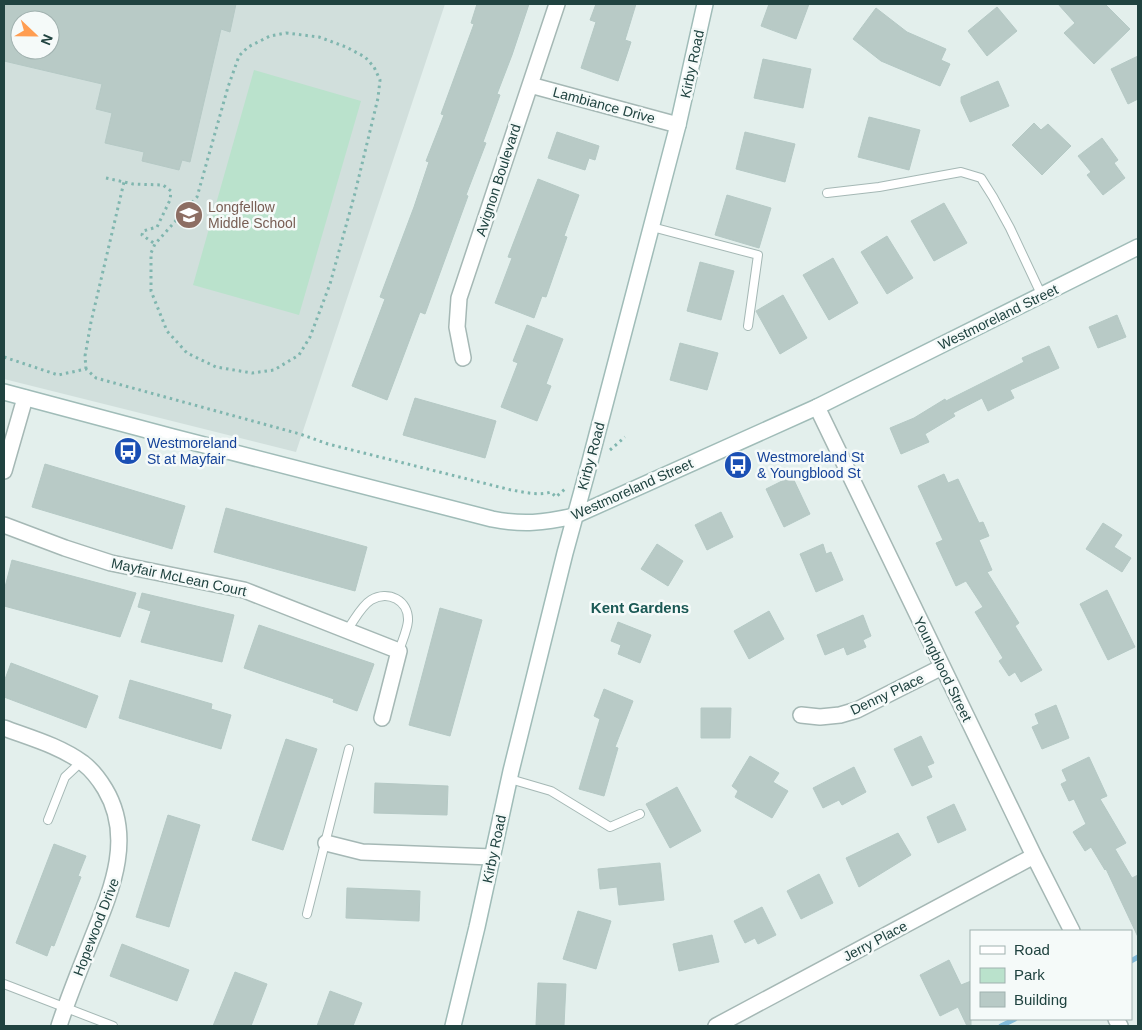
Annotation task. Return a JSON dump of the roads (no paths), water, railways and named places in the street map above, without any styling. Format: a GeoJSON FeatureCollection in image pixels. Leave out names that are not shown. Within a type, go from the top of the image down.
{"type":"FeatureCollection","features":[{"type":"Feature","properties":{"kind":"street","name":"Avignon Boulevard"},"geometry":{"type":"LineString","coordinates":[[463,358],[457,327],[459,298],[557,4]]}},
{"type":"Feature","properties":{"kind":"street","name":"Kirby Road"},"geometry":{"type":"LineString","coordinates":[[453,1026],[510,779],[574,516],[652,227],[678,125],[705,4]]}},
{"type":"Feature","properties":{"kind":"street","name":"Lambiance Drive"},"geometry":{"type":"LineString","coordinates":[[530,85],[678,125]]}},
{"type":"Feature","properties":{"kind":"street","name":"Westmoreland Street"},"geometry":{"type":"LineString","coordinates":[[4,392],[492,519],[527,524],[574,516],[817,407],[1138,247]]}},
{"type":"Feature","properties":{"kind":"street"},"geometry":{"type":"LineString","coordinates":[[4,471],[25,398]]}},
{"type":"Feature","properties":{"kind":"street","name":"Youngblood Street"},"geometry":{"type":"LineString","coordinates":[[817,407],[1071,930]]}},
{"type":"Feature","properties":{"kind":"street","name":"Mayfair McLean Court"},"geometry":{"type":"LineString","coordinates":[[4,525],[65,548],[111,562],[250,592],[399,651]]}},
{"type":"Feature","properties":{"kind":"street"},"geometry":{"type":"LineString","coordinates":[[382,718],[399,651]]}},
{"type":"Feature","properties":{"kind":"street","name":"Denny Place"},"geometry":{"type":"LineString","coordinates":[[801,715],[820,717],[840,715],[857,710],[942,667]]}},
{"type":"Feature","properties":{"kind":"street","name":"Hopewood Drive"},"geometry":{"type":"LineString","coordinates":[[4,728],[54,746],[81,762],[96,775],[110,799],[117,819],[119,849],[110,894],[58,1026]]}},
{"type":"Feature","properties":{"kind":"street"},"geometry":{"type":"LineString","coordinates":[[326,842],[362,852],[492,858]]}},
{"type":"Feature","properties":{"kind":"street","name":"Jerry Place"},"geometry":{"type":"LineString","coordinates":[[716,1026],[1034,856]]}},
{"type":"Feature","properties":{"kind":"lane"},"geometry":{"type":"LineString","coordinates":[[827,193],[879,188],[961,172],[980,178],[1010,228],[1042,296]]}},
{"type":"Feature","properties":{"kind":"lane"},"geometry":{"type":"LineString","coordinates":[[652,227],[758,255],[748,326]]}},
{"type":"Feature","properties":{"kind":"lane"},"geometry":{"type":"LineString","coordinates":[[347,630],[370,600],[380,596],[391,595],[401,601],[406,609],[408,619],[399,651]]}},
{"type":"Feature","properties":{"kind":"lane"},"geometry":{"type":"LineString","coordinates":[[307,914],[349,749]]}},
{"type":"Feature","properties":{"kind":"lane"},"geometry":{"type":"LineString","coordinates":[[48,820],[65,777],[81,762]]}},
{"type":"Feature","properties":{"kind":"lane"},"geometry":{"type":"LineString","coordinates":[[510,779],[551,791],[610,827],[640,814]]}},
{"type":"Feature","properties":{"kind":"lane"},"geometry":{"type":"LineString","coordinates":[[4,984],[113,1026]]}},
{"type":"Feature","properties":{"kind":"waterway"},"geometry":{"type":"LineString","coordinates":[[1132,960],[1138,957]]}},
{"type":"Feature","properties":{"kind":"waterway"},"geometry":{"type":"LineString","coordinates":[[1001,1026],[1013,1020]]}},
{"type":"Feature","properties":{"kind":"place","name":"Longfellow Middle School"},"geometry":{"type":"Point","coordinates":[189,215]}},
{"type":"Feature","properties":{"kind":"place","name":"Westmoreland St at Mayfair"},"geometry":{"type":"Point","coordinates":[128,451]}},
{"type":"Feature","properties":{"kind":"place","name":"Westmoreland St & Youngblood St"},"geometry":{"type":"Point","coordinates":[738,465]}},
{"type":"Feature","properties":{"kind":"district","name":"Kent Gardens"},"geometry":{"type":"Point","coordinates":[640,608]}}]}
